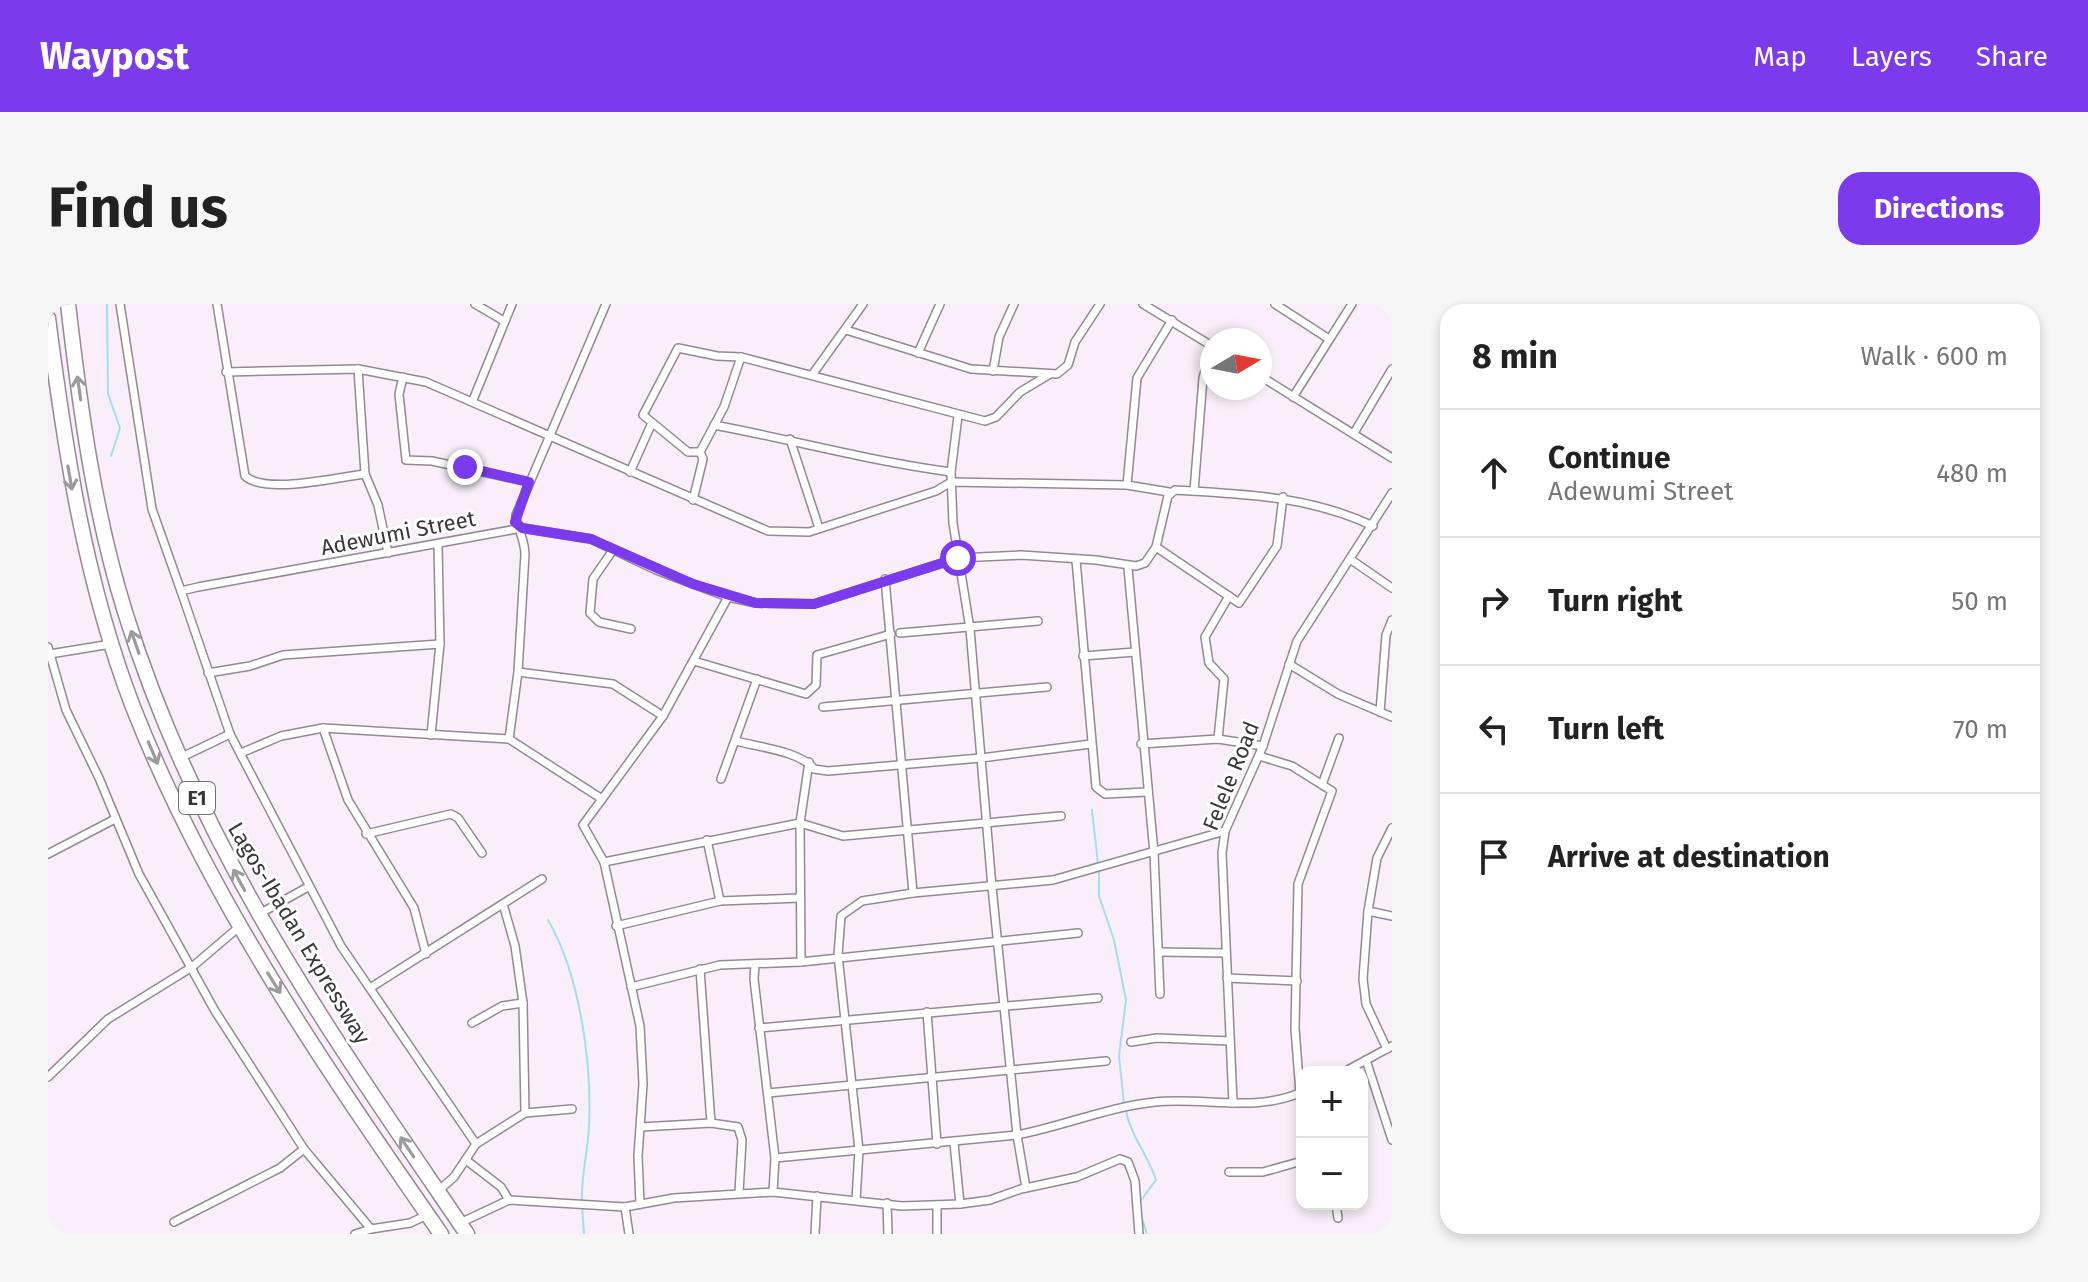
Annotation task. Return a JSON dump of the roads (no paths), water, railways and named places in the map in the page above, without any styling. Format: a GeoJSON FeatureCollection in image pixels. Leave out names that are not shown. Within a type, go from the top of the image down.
{"type":"FeatureCollection","features":[{"type":"Feature","properties":{"kind":"highway","name":"Lagos-Ibadan Expressway"},"geometry":{"type":"LineString","coordinates":[[68,304],[87,453],[103,531],[125,612],[179,759],[258,915],[315,1011],[464,1228]]}},
{"type":"Feature","properties":{"kind":"highway","name":"Lagos-Ibadan Expressway"},"geometry":{"type":"LineString","coordinates":[[48,318],[77,514],[112,644],[133,706],[170,792],[239,927],[305,1033],[441,1234]]}},
{"type":"Feature","properties":{"kind":"street"},"geometry":{"type":"LineString","coordinates":[[120,304],[152,509],[230,734],[341,946],[431,1083],[476,1144]]}},
{"type":"Feature","properties":{"kind":"street"},"geometry":{"type":"LineString","coordinates":[[217,304],[243,468],[249,479],[273,485],[365,474]]}},
{"type":"Feature","properties":{"kind":"street"},"geometry":{"type":"LineString","coordinates":[[475,304],[504,321]]}},
{"type":"Feature","properties":{"kind":"street"},"geometry":{"type":"LineString","coordinates":[[473,400],[512,304]]}},
{"type":"Feature","properties":{"kind":"street"},"geometry":{"type":"LineString","coordinates":[[509,739],[518,672],[525,554],[522,528],[515,522],[516,515],[606,304]]}},
{"type":"Feature","properties":{"kind":"street"},"geometry":{"type":"LineString","coordinates":[[812,375],[863,304]]}},
{"type":"Feature","properties":{"kind":"street"},"geometry":{"type":"LineString","coordinates":[[918,353],[940,304]]}},
{"type":"Feature","properties":{"kind":"street"},"geometry":{"type":"LineString","coordinates":[[993,371],[999,337],[1014,304]]}},
{"type":"Feature","properties":{"kind":"street"},"geometry":{"type":"LineString","coordinates":[[846,330],[971,369],[1050,374],[1065,371],[1075,342],[1100,304]]}},
{"type":"Feature","properties":{"kind":"street"},"geometry":{"type":"LineString","coordinates":[[1145,304],[1200,338]]}},
{"type":"Feature","properties":{"kind":"street"},"geometry":{"type":"LineString","coordinates":[[1275,304],[1329,339]]}},
{"type":"Feature","properties":{"kind":"street"},"geometry":{"type":"LineString","coordinates":[[1293,397],[1352,304]]}},
{"type":"Feature","properties":{"kind":"street"},"geometry":{"type":"LineString","coordinates":[[1127,485],[1137,378],[1172,320]]}},
{"type":"Feature","properties":{"kind":"street"},"geometry":{"type":"LineString","coordinates":[[700,452],[688,452],[651,425],[643,415],[678,348],[717,356],[741,357],[958,416],[992,420],[1020,392],[1050,374]]}},
{"type":"Feature","properties":{"kind":"street"},"geometry":{"type":"LineString","coordinates":[[700,452],[724,407],[741,357]]}},
{"type":"Feature","properties":{"kind":"street"},"geometry":{"type":"LineString","coordinates":[[226,372],[358,369],[403,377],[473,400],[548,438],[693,500],[768,531],[788,534],[819,528],[936,491],[951,482],[1127,485],[1169,492],[1283,497],[1332,508],[1373,526]]}},
{"type":"Feature","properties":{"kind":"street"},"geometry":{"type":"LineString","coordinates":[[358,369],[365,474],[378,505],[388,553]]}},
{"type":"Feature","properties":{"kind":"street"},"geometry":{"type":"LineString","coordinates":[[1354,433],[1392,369]]}},
{"type":"Feature","properties":{"kind":"street"},"geometry":{"type":"LineString","coordinates":[[403,377],[399,394],[406,460],[432,461],[529,482]]}},
{"type":"Feature","properties":{"kind":"street"},"geometry":{"type":"LineString","coordinates":[[1272,384],[1392,458]]}},
{"type":"Feature","properties":{"kind":"street"},"geometry":{"type":"LineString","coordinates":[[1194,491],[1201,400]]}},
{"type":"Feature","properties":{"kind":"street"},"geometry":{"type":"LineString","coordinates":[[958,416],[951,482],[958,558],[970,629],[992,887],[1017,1135],[1026,1188]]}},
{"type":"Feature","properties":{"kind":"street"},"geometry":{"type":"LineString","coordinates":[[630,472],[651,425]]}},
{"type":"Feature","properties":{"kind":"street"},"geometry":{"type":"LineString","coordinates":[[714,425],[790,439],[860,459],[951,472]]}},
{"type":"Feature","properties":{"kind":"street"},"geometry":{"type":"LineString","coordinates":[[790,439],[819,528]]}},
{"type":"Feature","properties":{"kind":"street"},"geometry":{"type":"LineString","coordinates":[[693,500],[703,459],[700,452]]}},
{"type":"Feature","properties":{"kind":"street"},"geometry":{"type":"LineString","coordinates":[[1160,994],[1154,853],[1141,744],[1128,568],[1145,563],[1156,547],[1169,492]]}},
{"type":"Feature","properties":{"kind":"street","name":"Felele Road"},"geometry":{"type":"LineString","coordinates":[[1233,1103],[1222,853],[1225,831],[1263,746],[1302,632],[1392,493]]}},
{"type":"Feature","properties":{"kind":"street"},"geometry":{"type":"LineString","coordinates":[[1156,547],[1239,603],[1273,554],[1283,497]]}},
{"type":"Feature","properties":{"kind":"street","name":"Adewumi Street"},"geometry":{"type":"LineString","coordinates":[[181,591],[522,528],[573,534],[728,597],[756,603],[814,604],[958,558],[1021,555],[1116,562],[1128,568]]}},
{"type":"Feature","properties":{"kind":"street"},"geometry":{"type":"LineString","coordinates":[[431,735],[440,644],[438,545]]}},
{"type":"Feature","properties":{"kind":"street"},"geometry":{"type":"LineString","coordinates":[[613,550],[593,579],[590,613],[599,622],[631,629]]}},
{"type":"Feature","properties":{"kind":"street"},"geometry":{"type":"LineString","coordinates":[[1350,559],[1392,588]]}},
{"type":"Feature","properties":{"kind":"street"},"geometry":{"type":"LineString","coordinates":[[1076,560],[1097,792],[1147,792]]}},
{"type":"Feature","properties":{"kind":"street"},"geometry":{"type":"LineString","coordinates":[[885,579],[896,634],[895,701],[913,893]]}},
{"type":"Feature","properties":{"kind":"street"},"geometry":{"type":"LineString","coordinates":[[1218,739],[1224,679],[1209,663],[1205,637],[1229,596]]}},
{"type":"Feature","properties":{"kind":"street"},"geometry":{"type":"LineString","coordinates":[[640,1204],[643,1069],[640,1026],[604,862],[583,825],[663,716],[728,597]]}},
{"type":"Feature","properties":{"kind":"street"},"geometry":{"type":"LineString","coordinates":[[1380,712],[1386,635],[1392,620]]}},
{"type":"Feature","properties":{"kind":"street"},"geometry":{"type":"LineString","coordinates":[[694,661],[811,693],[816,685],[817,655],[896,634],[1038,621]]}},
{"type":"Feature","properties":{"kind":"street"},"geometry":{"type":"LineString","coordinates":[[112,644],[49,651],[66,710],[139,874],[215,1011],[304,1149],[371,1229]]}},
{"type":"Feature","properties":{"kind":"street"},"geometry":{"type":"LineString","coordinates":[[208,673],[250,666],[283,655],[440,644]]}},
{"type":"Feature","properties":{"kind":"street"},"geometry":{"type":"LineString","coordinates":[[1083,656],[1135,652]]}},
{"type":"Feature","properties":{"kind":"street"},"geometry":{"type":"LineString","coordinates":[[1289,664],[1338,694],[1392,717]]}},
{"type":"Feature","properties":{"kind":"street"},"geometry":{"type":"LineString","coordinates":[[518,672],[613,684],[663,716]]}},
{"type":"Feature","properties":{"kind":"street"},"geometry":{"type":"LineString","coordinates":[[721,779],[757,679]]}},
{"type":"Feature","properties":{"kind":"street"},"geometry":{"type":"LineString","coordinates":[[823,707],[1047,687]]}},
{"type":"Feature","properties":{"kind":"street"},"geometry":{"type":"LineString","coordinates":[[323,728],[348,800],[414,908],[426,954]]}},
{"type":"Feature","properties":{"kind":"street"},"geometry":{"type":"LineString","coordinates":[[241,753],[281,736],[323,728],[509,739],[602,799]]}},
{"type":"Feature","properties":{"kind":"street"},"geometry":{"type":"LineString","coordinates":[[179,759],[230,734]]}},
{"type":"Feature","properties":{"kind":"street"},"geometry":{"type":"LineString","coordinates":[[1323,782],[1339,738]]}},
{"type":"Feature","properties":{"kind":"street"},"geometry":{"type":"LineString","coordinates":[[1141,744],[1218,739],[1263,746]]}},
{"type":"Feature","properties":{"kind":"street"},"geometry":{"type":"LineString","coordinates":[[736,741],[809,762],[814,769],[828,771],[981,758],[1091,744]]}},
{"type":"Feature","properties":{"kind":"street"},"geometry":{"type":"LineString","coordinates":[[1259,756],[1292,766],[1323,782],[1332,791],[1310,842],[1298,884],[1295,1029],[1299,1066]]}},
{"type":"Feature","properties":{"kind":"street"},"geometry":{"type":"LineString","coordinates":[[801,962],[800,823],[809,762]]}},
{"type":"Feature","properties":{"kind":"street"},"geometry":{"type":"LineString","coordinates":[[366,834],[451,814],[458,818],[482,853]]}},
{"type":"Feature","properties":{"kind":"street"},"geometry":{"type":"LineString","coordinates":[[604,862],[800,823],[843,836],[1061,816]]}},
{"type":"Feature","properties":{"kind":"street"},"geometry":{"type":"LineString","coordinates":[[48,854],[115,819]]}},
{"type":"Feature","properties":{"kind":"street"},"geometry":{"type":"LineString","coordinates":[[1355,1066],[1389,1048],[1364,995],[1368,911],[1377,858],[1390,841],[1392,828]]}},
{"type":"Feature","properties":{"kind":"street"},"geometry":{"type":"LineString","coordinates":[[856,1200],[859,1150],[838,955],[841,916],[847,910],[862,901],[913,893],[1053,880],[1225,831]]}},
{"type":"Feature","properties":{"kind":"street"},"geometry":{"type":"LineString","coordinates":[[707,840],[720,901]]}},
{"type":"Feature","properties":{"kind":"street"},"geometry":{"type":"LineString","coordinates":[[370,988],[542,879]]}},
{"type":"Feature","properties":{"kind":"street"},"geometry":{"type":"LineString","coordinates":[[258,915],[308,887]]}},
{"type":"Feature","properties":{"kind":"street"},"geometry":{"type":"LineString","coordinates":[[616,926],[720,901],[799,898]]}},
{"type":"Feature","properties":{"kind":"street"},"geometry":{"type":"LineString","coordinates":[[503,904],[515,946],[523,1003],[525,1113]]}},
{"type":"Feature","properties":{"kind":"street"},"geometry":{"type":"LineString","coordinates":[[1368,911],[1392,916]]}},
{"type":"Feature","properties":{"kind":"street"},"geometry":{"type":"LineString","coordinates":[[48,1077],[108,1019],[192,967],[239,927]]}},
{"type":"Feature","properties":{"kind":"street"},"geometry":{"type":"LineString","coordinates":[[631,987],[700,969],[736,964],[801,962],[838,955],[1078,933]]}},
{"type":"Feature","properties":{"kind":"street"},"geometry":{"type":"LineString","coordinates":[[1159,952],[1226,953]]}},
{"type":"Feature","properties":{"kind":"street"},"geometry":{"type":"LineString","coordinates":[[755,965],[759,1028],[775,1158],[773,1192]]}},
{"type":"Feature","properties":{"kind":"street"},"geometry":{"type":"LineString","coordinates":[[700,969],[711,1123]]}},
{"type":"Feature","properties":{"kind":"street"},"geometry":{"type":"LineString","coordinates":[[1227,978],[1297,981]]}},
{"type":"Feature","properties":{"kind":"street"},"geometry":{"type":"LineString","coordinates":[[759,1028],[1098,998]]}},
{"type":"Feature","properties":{"kind":"street"},"geometry":{"type":"LineString","coordinates":[[472,1023],[502,1006],[523,1003]]}},
{"type":"Feature","properties":{"kind":"street"},"geometry":{"type":"LineString","coordinates":[[927,1012],[937,1144]]}},
{"type":"Feature","properties":{"kind":"street"},"geometry":{"type":"LineString","coordinates":[[1131,1042],[1157,1038],[1230,1041]]}},
{"type":"Feature","properties":{"kind":"street"},"geometry":{"type":"LineString","coordinates":[[1366,1060],[1392,1140]]}},
{"type":"Feature","properties":{"kind":"street"},"geometry":{"type":"LineString","coordinates":[[768,1093],[1106,1061]]}},
{"type":"Feature","properties":{"kind":"street"},"geometry":{"type":"LineString","coordinates":[[775,1158],[1017,1135],[1124,1106],[1158,1101],[1279,1101],[1296,1094]]}},
{"type":"Feature","properties":{"kind":"street"},"geometry":{"type":"LineString","coordinates":[[438,1191],[476,1144],[525,1113],[572,1109]]}},
{"type":"Feature","properties":{"kind":"street"},"geometry":{"type":"LineString","coordinates":[[641,1127],[711,1123],[738,1127],[741,1131],[739,1193]]}},
{"type":"Feature","properties":{"kind":"street"},"geometry":{"type":"LineString","coordinates":[[954,1143],[960,1204]]}},
{"type":"Feature","properties":{"kind":"street"},"geometry":{"type":"LineString","coordinates":[[174,1222],[280,1168],[304,1149]]}},
{"type":"Feature","properties":{"kind":"street"},"geometry":{"type":"LineString","coordinates":[[466,1160],[499,1185],[509,1200]]}},
{"type":"Feature","properties":{"kind":"street"},"geometry":{"type":"LineString","coordinates":[[464,1228],[509,1200],[625,1207],[739,1193],[773,1192],[887,1203],[960,1204],[990,1200],[1026,1188],[1077,1177],[1103,1164],[1125,1160],[1135,1181],[1139,1234]]}},
{"type":"Feature","properties":{"kind":"street"},"geometry":{"type":"LineString","coordinates":[[1229,1172],[1263,1172],[1296,1163]]}},
{"type":"Feature","properties":{"kind":"street"},"geometry":{"type":"LineString","coordinates":[[815,1234],[817,1196]]}},
{"type":"Feature","properties":{"kind":"street"},"geometry":{"type":"LineString","coordinates":[[887,1203],[888,1234]]}},
{"type":"Feature","properties":{"kind":"street"},"geometry":{"type":"LineString","coordinates":[[937,1205],[937,1234]]}},
{"type":"Feature","properties":{"kind":"street"},"geometry":{"type":"LineString","coordinates":[[625,1207],[629,1234]]}},
{"type":"Feature","properties":{"kind":"street"},"geometry":{"type":"LineString","coordinates":[[1337,1210],[1338,1218]]}},
{"type":"Feature","properties":{"kind":"street"},"geometry":{"type":"LineString","coordinates":[[355,1234],[410,1223],[427,1215]]}},
{"type":"Feature","properties":{"kind":"waterway"},"geometry":{"type":"LineString","coordinates":[[107,304],[108,394],[120,428],[111,456]]}},
{"type":"Feature","properties":{"kind":"waterway"},"geometry":{"type":"LineString","coordinates":[[1092,810],[1098,864]]}},
{"type":"Feature","properties":{"kind":"waterway"},"geometry":{"type":"LineString","coordinates":[[1099,871],[1099,896],[1114,940],[1126,1000],[1119,1056],[1124,1104]]}},
{"type":"Feature","properties":{"kind":"waterway"},"geometry":{"type":"LineString","coordinates":[[548,920],[576,993],[586,1048],[589,1126],[582,1200]]}},
{"type":"Feature","properties":{"kind":"waterway"},"geometry":{"type":"LineString","coordinates":[[1126,1110],[1131,1128],[1156,1180],[1139,1203]]}},
{"type":"Feature","properties":{"kind":"waterway"},"geometry":{"type":"LineString","coordinates":[[582,1206],[584,1234]]}},
{"type":"Feature","properties":{"kind":"waterway"},"geometry":{"type":"LineString","coordinates":[[1140,1212],[1147,1234]]}}]}
